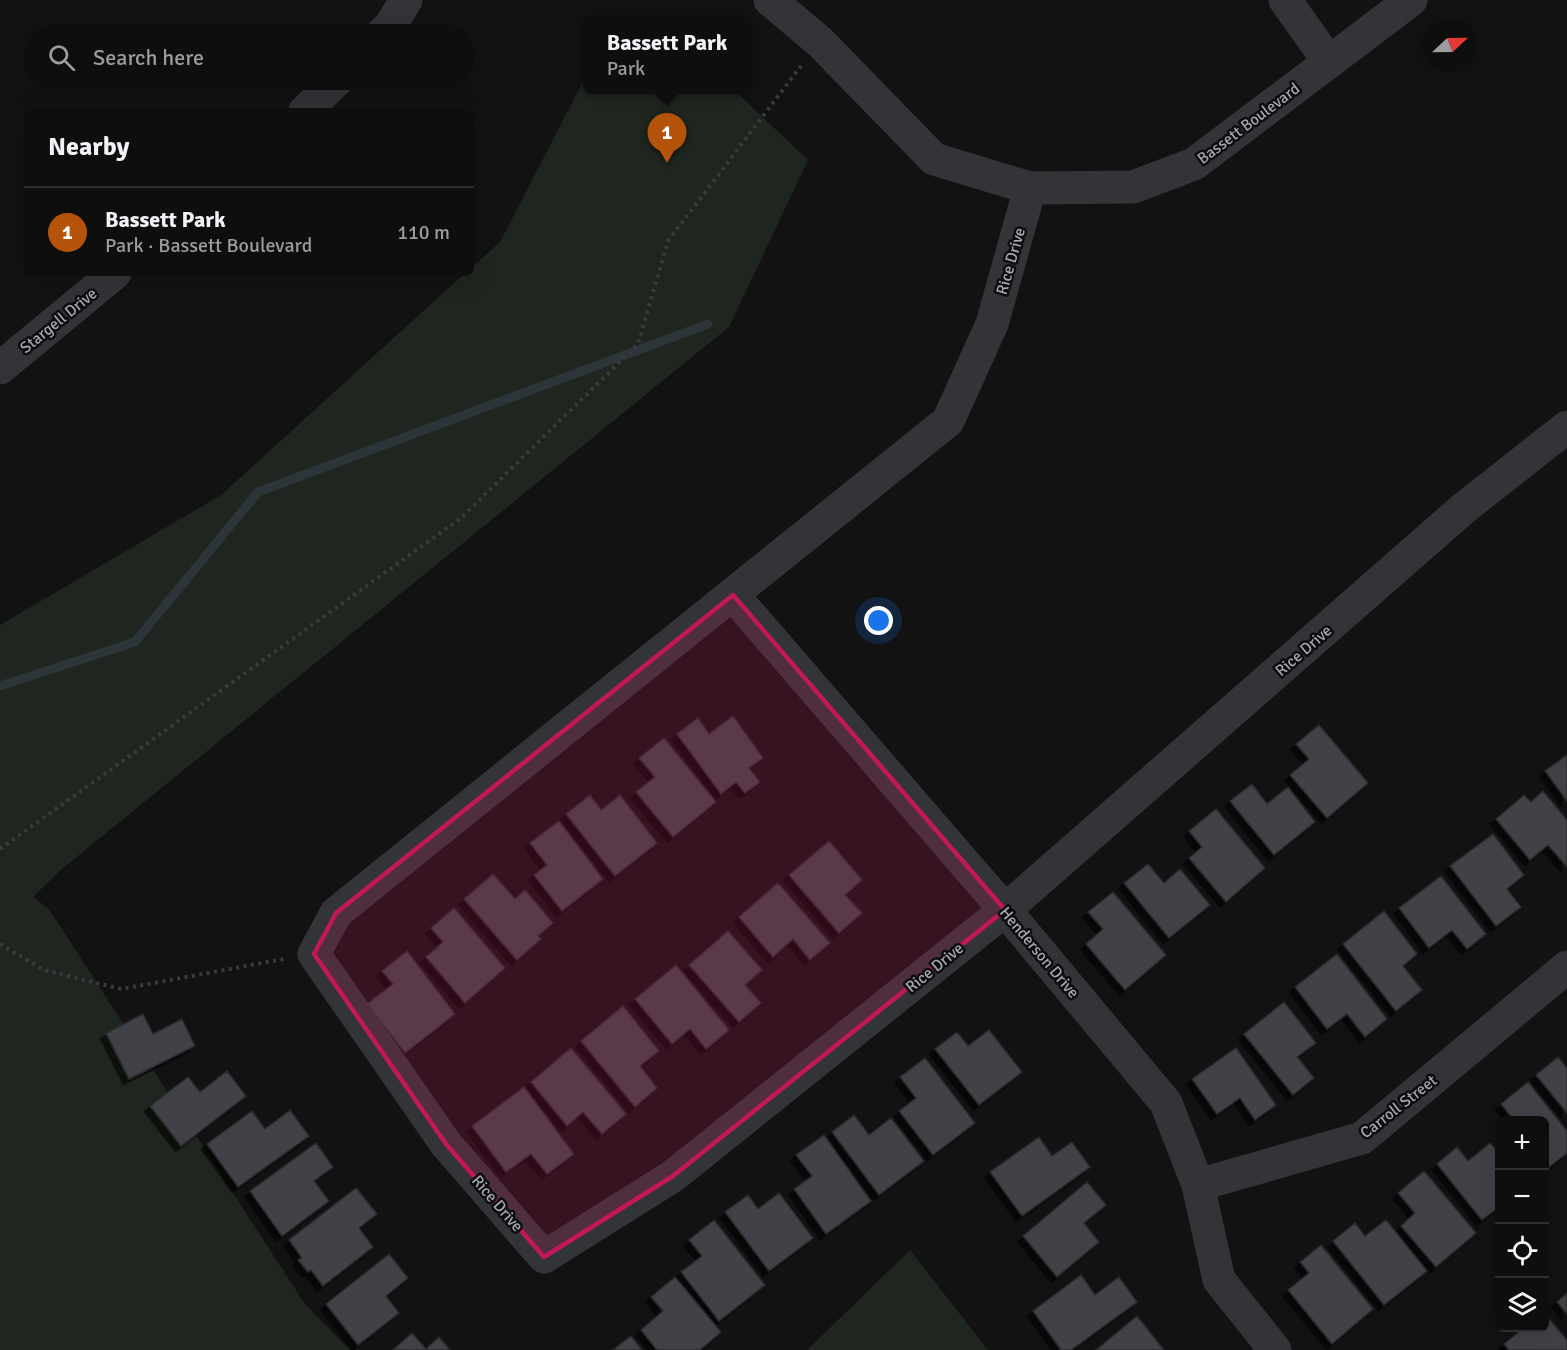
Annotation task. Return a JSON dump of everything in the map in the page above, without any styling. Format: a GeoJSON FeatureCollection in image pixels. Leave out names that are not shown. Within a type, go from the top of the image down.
{"type":"FeatureCollection","features":[{"type":"Feature","properties":{"kind":"street"},"geometry":{"type":"LineString","coordinates":[[392,24],[406,0]]}},
{"type":"Feature","properties":{"kind":"street","name":"Bassett Boulevard"},"geometry":{"type":"LineString","coordinates":[[770,0],[820,42],[934,159],[1030,189],[1133,187],[1194,164],[1411,0]]}},
{"type":"Feature","properties":{"kind":"street"},"geometry":{"type":"LineString","coordinates":[[1285,0],[1329,62]]}},
{"type":"Feature","properties":{"kind":"street"},"geometry":{"type":"LineString","coordinates":[[309,108],[327,90]]}},
{"type":"Feature","properties":{"kind":"street","name":"Rice Drive"},"geometry":{"type":"LineString","coordinates":[[1030,189],[992,324],[948,421],[336,913],[314,954],[446,1144],[544,1257],[673,1176],[1005,910],[1464,508],[1567,427]]}},
{"type":"Feature","properties":{"kind":"street","name":"Stargell Drive"},"geometry":{"type":"LineString","coordinates":[[0,368],[112,276]]}},
{"type":"Feature","properties":{"kind":"street","name":"Henderson Drive"},"geometry":{"type":"LineString","coordinates":[[733,596],[1005,910],[1166,1103],[1198,1185],[1219,1280],[1275,1350]]}},
{"type":"Feature","properties":{"kind":"street","name":"Carroll Street"},"geometry":{"type":"LineString","coordinates":[[1198,1185],[1362,1138],[1567,967]]}},
{"type":"Feature","properties":{"kind":"path"},"geometry":{"type":"LineString","coordinates":[[0,849],[461,518],[638,344],[668,241],[820,42]]}},
{"type":"Feature","properties":{"kind":"path"},"geometry":{"type":"LineString","coordinates":[[0,944],[44,970],[121,988],[314,954]]}},
{"type":"Feature","properties":{"kind":"highlighted area"},"geometry":{"type":"Polygon","coordinates":[[[733,595],[1005,910],[673,1176],[544,1257],[446,1144],[314,954],[336,913],[733,595]]]}},
{"type":"Feature","properties":{"kind":"shaded area"},"geometry":{"type":"Polygon","coordinates":[[[583,82],[583,94],[738,94],[808,160],[729,327],[63,868],[33,897],[49,909],[305,1304],[350,1350],[0,1350],[0,625],[221,495],[462,276],[474,276],[474,265],[500,242],[583,82]]]}},
{"type":"Feature","properties":{"kind":"shaded area"},"geometry":{"type":"Polygon","coordinates":[[[910,1250],[988,1350],[807,1350],[910,1250]]]}},
{"type":"Feature","properties":{"kind":"building"},"geometry":{"type":"Polygon","coordinates":[[[733,716],[763,758],[749,768],[760,782],[745,793],[736,782],[721,794],[677,734],[698,718],[709,734],[733,716]]]}},
{"type":"Feature","properties":{"kind":"building"},"geometry":{"type":"Polygon","coordinates":[[[1319,725],[1368,783],[1327,818],[1290,775],[1309,759],[1296,744],[1319,725]]]}},
{"type":"Feature","properties":{"kind":"building"},"geometry":{"type":"Polygon","coordinates":[[[664,738],[716,802],[673,837],[636,792],[655,777],[639,758],[664,738]]]}},
{"type":"Feature","properties":{"kind":"building"},"geometry":{"type":"Polygon","coordinates":[[[1567,755],[1567,801],[1545,771],[1567,755]]]}},
{"type":"Feature","properties":{"kind":"building"},"geometry":{"type":"Polygon","coordinates":[[[1252,784],[1267,804],[1288,787],[1315,822],[1274,855],[1230,801],[1252,784]]]}},
{"type":"Feature","properties":{"kind":"building"},"geometry":{"type":"Polygon","coordinates":[[[1543,791],[1567,820],[1567,867],[1548,845],[1530,860],[1496,819],[1524,795],[1531,802],[1543,791]]]}},
{"type":"Feature","properties":{"kind":"building"},"geometry":{"type":"Polygon","coordinates":[[[590,795],[601,810],[620,795],[657,843],[615,876],[566,814],[590,795]]]}},
{"type":"Feature","properties":{"kind":"building"},"geometry":{"type":"Polygon","coordinates":[[[1216,809],[1265,868],[1226,902],[1189,858],[1202,847],[1189,831],[1216,809]]]}},
{"type":"Feature","properties":{"kind":"building"},"geometry":{"type":"Polygon","coordinates":[[[559,821],[603,879],[562,911],[534,875],[547,865],[530,843],[559,821]]]}},
{"type":"Feature","properties":{"kind":"building"},"geometry":{"type":"Polygon","coordinates":[[[1493,834],[1524,875],[1507,889],[1521,907],[1496,926],[1450,866],[1493,834]]]}},
{"type":"Feature","properties":{"kind":"building"},"geometry":{"type":"Polygon","coordinates":[[[829,841],[862,880],[845,895],[862,913],[839,933],[789,875],[829,841]]]}},
{"type":"Feature","properties":{"kind":"building"},"geometry":{"type":"Polygon","coordinates":[[[1148,864],[1164,883],[1180,869],[1210,905],[1169,938],[1124,883],[1148,864]]]}},
{"type":"Feature","properties":{"kind":"building"},"geometry":{"type":"Polygon","coordinates":[[[493,874],[515,899],[525,890],[553,923],[538,936],[541,939],[517,960],[464,899],[493,874]]]}},
{"type":"Feature","properties":{"kind":"building"},"geometry":{"type":"Polygon","coordinates":[[[1441,876],[1486,934],[1467,949],[1452,930],[1429,948],[1399,908],[1441,876]]]}},
{"type":"Feature","properties":{"kind":"building"},"geometry":{"type":"Polygon","coordinates":[[[778,883],[830,943],[810,960],[793,939],[773,957],[739,917],[778,883]]]}},
{"type":"Feature","properties":{"kind":"building"},"geometry":{"type":"Polygon","coordinates":[[[1113,892],[1166,955],[1125,990],[1086,944],[1103,929],[1088,912],[1113,892]]]}},
{"type":"Feature","properties":{"kind":"building"},"geometry":{"type":"Polygon","coordinates":[[[454,908],[505,968],[465,1003],[426,957],[443,942],[431,928],[454,908]]]}},
{"type":"Feature","properties":{"kind":"building"},"geometry":{"type":"Polygon","coordinates":[[[1384,911],[1417,954],[1403,966],[1422,990],[1396,1011],[1343,944],[1384,911]]]}},
{"type":"Feature","properties":{"kind":"building"},"geometry":{"type":"Polygon","coordinates":[[[728,931],[762,970],[745,985],[761,1003],[739,1022],[689,965],[728,931]]]}},
{"type":"Feature","properties":{"kind":"building"},"geometry":{"type":"Polygon","coordinates":[[[407,951],[455,1014],[405,1053],[367,1004],[393,984],[382,971],[407,951]]]}},
{"type":"Feature","properties":{"kind":"building"},"geometry":{"type":"Polygon","coordinates":[[[1337,954],[1387,1019],[1365,1037],[1347,1014],[1327,1029],[1295,987],[1337,954]]]}},
{"type":"Feature","properties":{"kind":"building"},"geometry":{"type":"Polygon","coordinates":[[[676,965],[729,1030],[706,1049],[690,1029],[672,1044],[635,999],[676,965]]]}},
{"type":"Feature","properties":{"kind":"building"},"geometry":{"type":"Polygon","coordinates":[[[1284,1002],[1316,1043],[1297,1057],[1314,1078],[1293,1095],[1244,1034],[1284,1002]]]}},
{"type":"Feature","properties":{"kind":"building"},"geometry":{"type":"Polygon","coordinates":[[[623,1006],[659,1051],[640,1066],[657,1088],[635,1107],[581,1041],[623,1006]]]}},
{"type":"Feature","properties":{"kind":"building"},"geometry":{"type":"Polygon","coordinates":[[[143,1014],[153,1034],[182,1019],[195,1046],[129,1079],[106,1033],[143,1014]]]}},
{"type":"Feature","properties":{"kind":"building"},"geometry":{"type":"Polygon","coordinates":[[[989,1030],[1022,1072],[979,1105],[935,1049],[957,1032],[968,1046],[989,1030]]]}},
{"type":"Feature","properties":{"kind":"building"},"geometry":{"type":"Polygon","coordinates":[[[571,1048],[626,1114],[602,1134],[583,1112],[567,1126],[531,1082],[571,1048]]]}},
{"type":"Feature","properties":{"kind":"building"},"geometry":{"type":"Polygon","coordinates":[[[1236,1048],[1276,1105],[1255,1120],[1240,1098],[1217,1114],[1192,1079],[1236,1048]]]}},
{"type":"Feature","properties":{"kind":"building"},"geometry":{"type":"Polygon","coordinates":[[[1558,1057],[1567,1068],[1567,1113],[1536,1075],[1558,1057]]]}},
{"type":"Feature","properties":{"kind":"building"},"geometry":{"type":"Polygon","coordinates":[[[925,1058],[975,1123],[933,1155],[899,1111],[916,1098],[900,1077],[925,1058]]]}},
{"type":"Feature","properties":{"kind":"building"},"geometry":{"type":"Polygon","coordinates":[[[227,1071],[246,1096],[181,1146],[150,1106],[188,1077],[200,1092],[227,1071]]]}},
{"type":"Feature","properties":{"kind":"building"},"geometry":{"type":"Polygon","coordinates":[[[1528,1082],[1567,1131],[1567,1153],[1549,1167],[1549,1116],[1511,1116],[1501,1104],[1528,1082]]]}},
{"type":"Feature","properties":{"kind":"building"},"geometry":{"type":"Polygon","coordinates":[[[524,1087],[574,1154],[547,1174],[531,1154],[506,1172],[472,1126],[524,1087]]]}},
{"type":"Feature","properties":{"kind":"building"},"geometry":{"type":"Polygon","coordinates":[[[290,1110],[309,1136],[238,1187],[207,1144],[252,1111],[265,1129],[290,1110]]]}},
{"type":"Feature","properties":{"kind":"building"},"geometry":{"type":"Polygon","coordinates":[[[854,1115],[869,1135],[891,1118],[924,1161],[879,1195],[832,1132],[854,1115]]]}},
{"type":"Feature","properties":{"kind":"building"},"geometry":{"type":"Polygon","coordinates":[[[824,1135],[871,1201],[826,1234],[794,1189],[812,1176],[796,1155],[824,1135]]]}},
{"type":"Feature","properties":{"kind":"building"},"geometry":{"type":"Polygon","coordinates":[[[1039,1137],[1052,1156],[1072,1142],[1090,1167],[1022,1216],[990,1172],[1039,1137]]]}},
{"type":"Feature","properties":{"kind":"building"},"geometry":{"type":"Polygon","coordinates":[[[316,1143],[333,1167],[314,1181],[329,1201],[282,1236],[250,1191],[316,1143]]]}},
{"type":"Feature","properties":{"kind":"building"},"geometry":{"type":"Polygon","coordinates":[[[1490,1143],[1495,1148],[1495,1210],[1482,1220],[1437,1164],[1457,1147],[1468,1161],[1490,1143]]]}},
{"type":"Feature","properties":{"kind":"building"},"geometry":{"type":"Polygon","coordinates":[[[1424,1171],[1476,1233],[1436,1267],[1401,1226],[1415,1213],[1398,1193],[1424,1171]]]}},
{"type":"Feature","properties":{"kind":"building"},"geometry":{"type":"Polygon","coordinates":[[[1087,1182],[1106,1205],[1084,1223],[1099,1242],[1057,1277],[1023,1236],[1087,1182]]]}},
{"type":"Feature","properties":{"kind":"building"},"geometry":{"type":"Polygon","coordinates":[[[356,1188],[377,1214],[359,1228],[373,1247],[323,1286],[311,1270],[308,1272],[298,1260],[302,1258],[289,1240],[356,1188]]]}},
{"type":"Feature","properties":{"kind":"building"},"geometry":{"type":"Polygon","coordinates":[[[779,1193],[813,1238],[769,1271],[725,1212],[748,1195],[758,1209],[779,1193]]]}},
{"type":"Feature","properties":{"kind":"building"},"geometry":{"type":"Polygon","coordinates":[[[714,1220],[765,1285],[719,1321],[681,1272],[702,1256],[689,1240],[714,1220]]]}},
{"type":"Feature","properties":{"kind":"building"},"geometry":{"type":"Polygon","coordinates":[[[1386,1220],[1427,1271],[1384,1305],[1333,1241],[1355,1223],[1365,1236],[1386,1220]]]}},
{"type":"Feature","properties":{"kind":"building"},"geometry":{"type":"Polygon","coordinates":[[[1321,1245],[1373,1309],[1332,1344],[1288,1290],[1309,1273],[1300,1262],[1321,1245]]]}},
{"type":"Feature","properties":{"kind":"building"},"geometry":{"type":"Polygon","coordinates":[[[389,1254],[408,1278],[386,1296],[399,1313],[358,1345],[326,1304],[389,1254]]]}},
{"type":"Feature","properties":{"kind":"building"},"geometry":{"type":"Polygon","coordinates":[[[1081,1275],[1095,1295],[1119,1277],[1137,1302],[1071,1350],[1061,1350],[1033,1311],[1081,1275]]]}},
{"type":"Feature","properties":{"kind":"building"},"geometry":{"type":"Polygon","coordinates":[[[675,1277],[721,1332],[700,1350],[657,1350],[641,1330],[663,1311],[651,1297],[675,1277]]]}},
{"type":"Feature","properties":{"kind":"building"},"geometry":{"type":"Polygon","coordinates":[[[1567,1293],[1567,1314],[1557,1302],[1567,1293]]]}},
{"type":"Feature","properties":{"kind":"building"},"geometry":{"type":"Polygon","coordinates":[[[1137,1316],[1164,1350],[1096,1350],[1137,1316]]]}},
{"type":"Feature","properties":{"kind":"building"},"geometry":{"type":"Polygon","coordinates":[[[1549,1319],[1567,1340],[1567,1350],[1509,1350],[1504,1344],[1519,1332],[1549,1332],[1549,1319]]]}},
{"type":"Feature","properties":{"kind":"building"},"geometry":{"type":"Polygon","coordinates":[[[412,1333],[426,1349],[439,1337],[450,1350],[393,1350],[412,1333]]]}},
{"type":"Feature","properties":{"kind":"building"},"geometry":{"type":"Polygon","coordinates":[[[631,1336],[642,1350],[613,1350],[631,1336]]]}},
{"type":"Feature","properties":{"kind":"waterway"},"geometry":{"type":"LineString","coordinates":[[0,686],[135,642],[258,492],[708,324]]}},
{"type":"Feature","properties":{"kind":"place","name":"Bassett Park"},"geometry":{"type":"Point","coordinates":[667,163]}}]}
